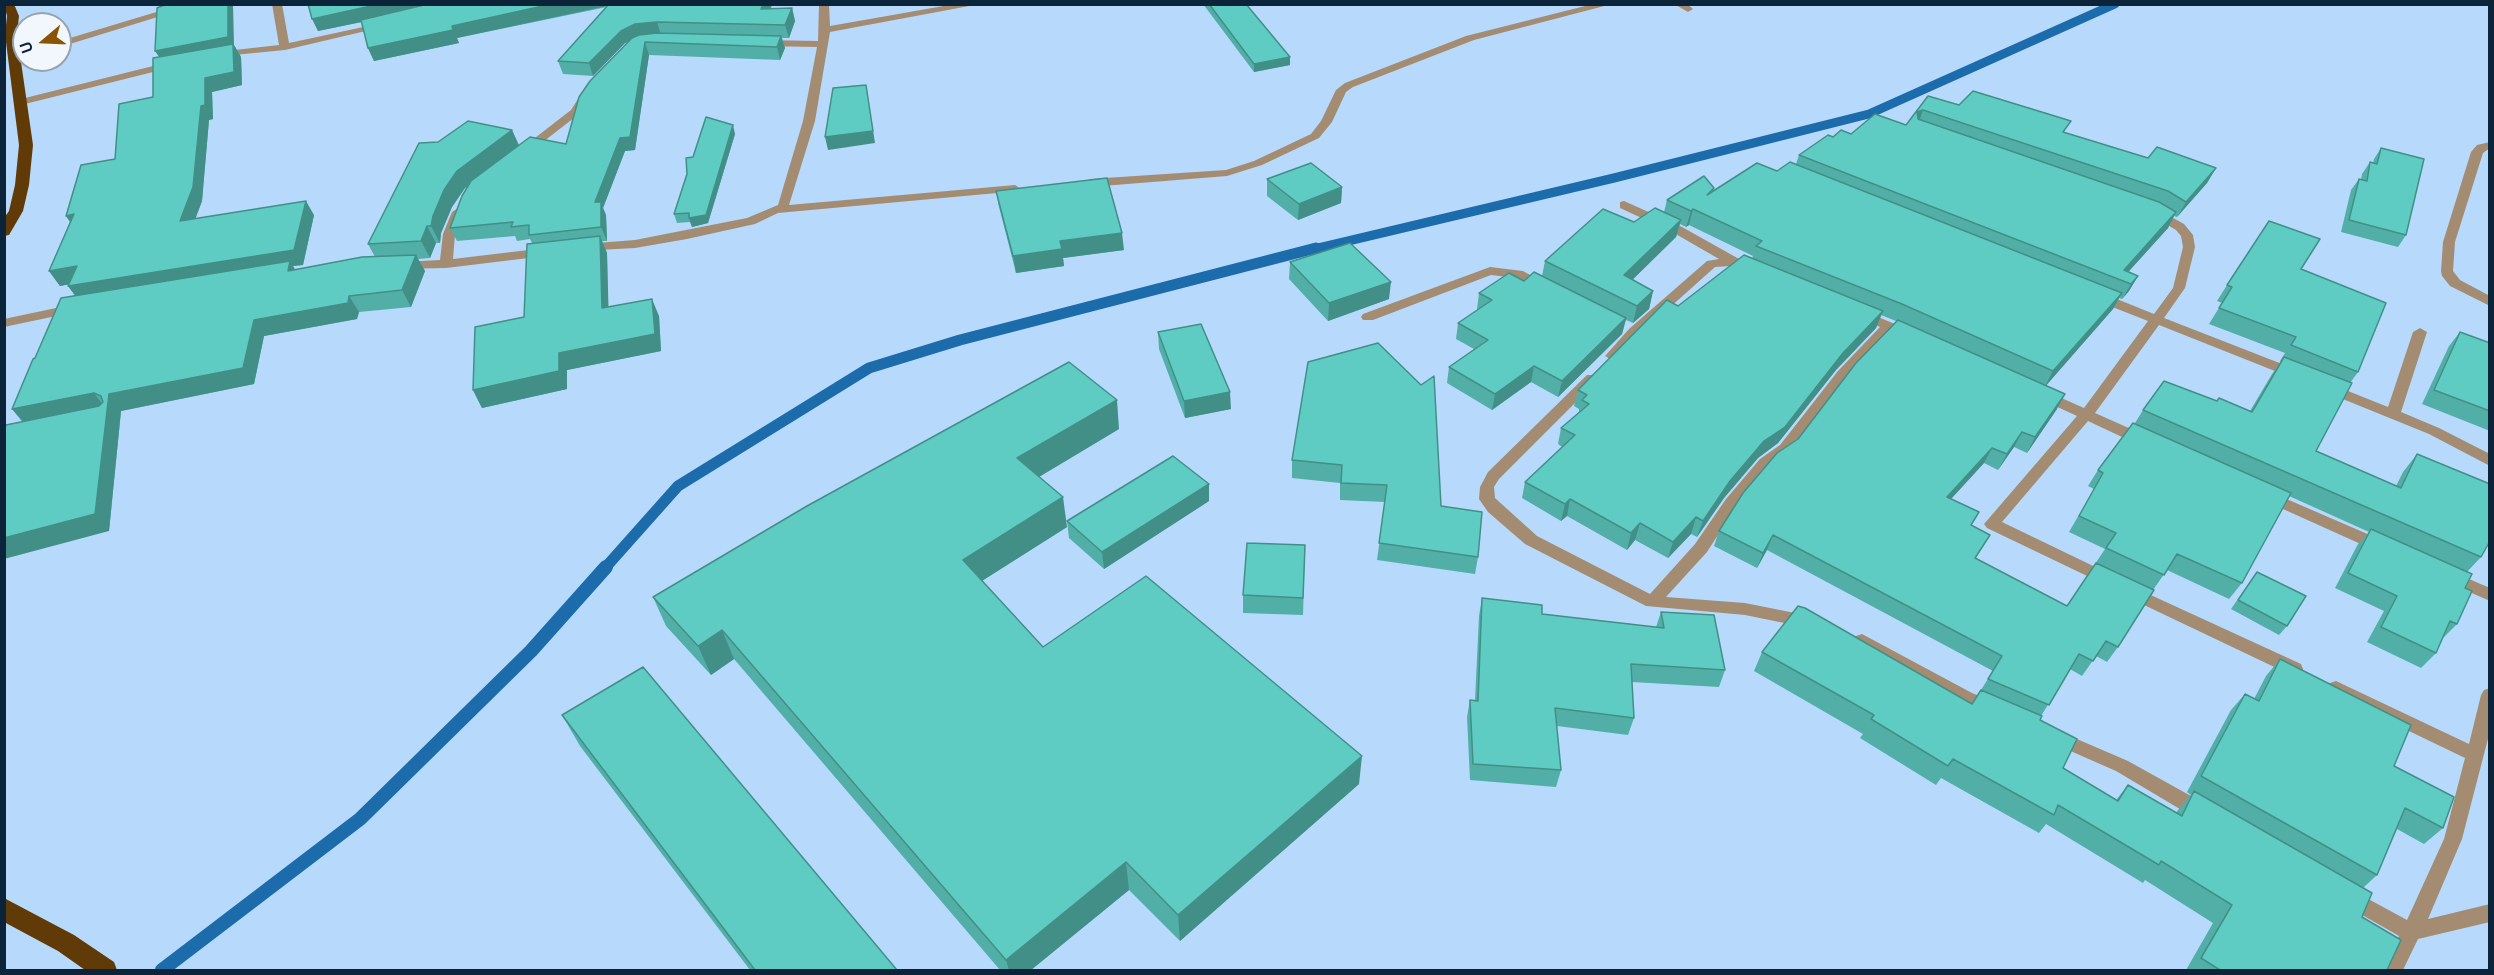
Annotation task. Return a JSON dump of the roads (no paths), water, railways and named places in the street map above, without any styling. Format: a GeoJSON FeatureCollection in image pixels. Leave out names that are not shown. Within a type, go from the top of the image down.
{"type":"FeatureCollection","features":[{"type":"Feature","properties":{"kind":"highway"},"geometry":{"type":"LineString","coordinates":[[9,13],[12,37]]}},
{"type":"Feature","properties":{"kind":"highway"},"geometry":{"type":"LineString","coordinates":[[4,232],[16,211],[22,185],[26,145],[20,72]]}},
{"type":"Feature","properties":{"kind":"highway"},"geometry":{"type":"LineString","coordinates":[[4,909],[66,943],[105,970]]}},
{"type":"Feature","properties":{"kind":"street"},"geometry":{"type":"LineString","coordinates":[[72,40],[195,4]]}},
{"type":"Feature","properties":{"kind":"street"},"geometry":{"type":"LineString","coordinates":[[277,4],[285,47]]}},
{"type":"Feature","properties":{"kind":"street"},"geometry":{"type":"LineString","coordinates":[[779,210],[783,207],[809,121],[825,30],[824,4]]}},
{"type":"Feature","properties":{"kind":"street"},"geometry":{"type":"LineString","coordinates":[[825,30],[975,4]]}},
{"type":"Feature","properties":{"kind":"street"},"geometry":{"type":"LineString","coordinates":[[1072,185],[1227,172],[1258,164],[1315,136],[1326,122],[1341,90],[1349,85],[1470,38],[1607,4]]}},
{"type":"Feature","properties":{"kind":"street"},"geometry":{"type":"LineString","coordinates":[[203,58],[285,47],[398,22]]}},
{"type":"Feature","properties":{"kind":"street"},"geometry":{"type":"LineString","coordinates":[[754,43],[821,44]]}},
{"type":"Feature","properties":{"kind":"street"},"geometry":{"type":"LineString","coordinates":[[21,102],[129,73],[182,63]]}},
{"type":"Feature","properties":{"kind":"street"},"geometry":{"type":"LineString","coordinates":[[519,155],[557,128],[574,112],[596,83]]}},
{"type":"Feature","properties":{"kind":"street"},"geometry":{"type":"LineString","coordinates":[[2490,145],[2481,147],[2477,152],[2449,242],[2447,271],[2448,276],[2456,283],[2490,302]]}},
{"type":"Feature","properties":{"kind":"street"},"geometry":{"type":"LineString","coordinates":[[388,266],[446,264],[635,244],[751,221],[779,210],[1024,188]]}},
{"type":"Feature","properties":{"kind":"street"},"geometry":{"type":"LineString","coordinates":[[446,264],[448,234],[465,200]]}},
{"type":"Feature","properties":{"kind":"street"},"geometry":{"type":"LineString","coordinates":[[1624,205],[1678,230],[1732,262],[1763,274]]}},
{"type":"Feature","properties":{"kind":"street"},"geometry":{"type":"LineString","coordinates":[[2146,208],[2180,227],[2187,235],[2189,247],[2179,288],[2086,415],[1992,524],[2473,754]]}},
{"type":"Feature","properties":{"kind":"street"},"geometry":{"type":"LineString","coordinates":[[1732,262],[1711,264],[1629,330],[1590,379],[1493,476],[1486,487],[1487,499],[1504,519],[1531,540],[1652,602],[1745,609],[1798,618],[1829,629]]}},
{"type":"Feature","properties":{"kind":"street"},"geometry":{"type":"LineString","coordinates":[[1368,317],[1490,271],[1519,274],[1562,294]]}},
{"type":"Feature","properties":{"kind":"street"},"geometry":{"type":"LineString","coordinates":[[2089,292],[2434,431],[2490,461]]}},
{"type":"Feature","properties":{"kind":"street"},"geometry":{"type":"LineString","coordinates":[[4,323],[88,306]]}},
{"type":"Feature","properties":{"kind":"street"},"geometry":{"type":"LineString","coordinates":[[1847,308],[1920,340]]}},
{"type":"Feature","properties":{"kind":"street"},"geometry":{"type":"LineString","coordinates":[[1652,602],[1701,548],[1731,503],[1766,463],[1785,449],[1843,374],[1889,326]]}},
{"type":"Feature","properties":{"kind":"street"},"geometry":{"type":"LineString","coordinates":[[2393,414],[2420,332]]}},
{"type":"Feature","properties":{"kind":"street"},"geometry":{"type":"LineString","coordinates":[[2035,391],[2163,449]]}},
{"type":"Feature","properties":{"kind":"street"},"geometry":{"type":"LineString","coordinates":[[2250,488],[2391,551]]}},
{"type":"Feature","properties":{"kind":"street"},"geometry":{"type":"LineString","coordinates":[[2435,570],[2490,595]]}},
{"type":"Feature","properties":{"kind":"street"},"geometry":{"type":"LineString","coordinates":[[1850,637],[1966,698],[2008,716]]}},
{"type":"Feature","properties":{"kind":"street"},"geometry":{"type":"LineString","coordinates":[[2393,970],[2439,875],[2452,839],[2490,695]]}},
{"type":"Feature","properties":{"kind":"street"},"geometry":{"type":"LineString","coordinates":[[2039,729],[2122,766],[2213,819]]}},
{"type":"Feature","properties":{"kind":"street"},"geometry":{"type":"LineString","coordinates":[[2334,888],[2410,932],[2490,913]]}},
{"type":"Feature","properties":{"kind":"waterway"},"geometry":{"type":"LineString","coordinates":[[1310,250],[1614,178],[1869,114],[2115,4]]}},
{"type":"Feature","properties":{"kind":"waterway"},"geometry":{"type":"LineString","coordinates":[[605,568],[678,486],[869,368],[960,340],[1316,248]]}},
{"type":"Feature","properties":{"kind":"waterway"},"geometry":{"type":"LineString","coordinates":[[162,970],[360,819],[531,651],[606,567]]}}]}
